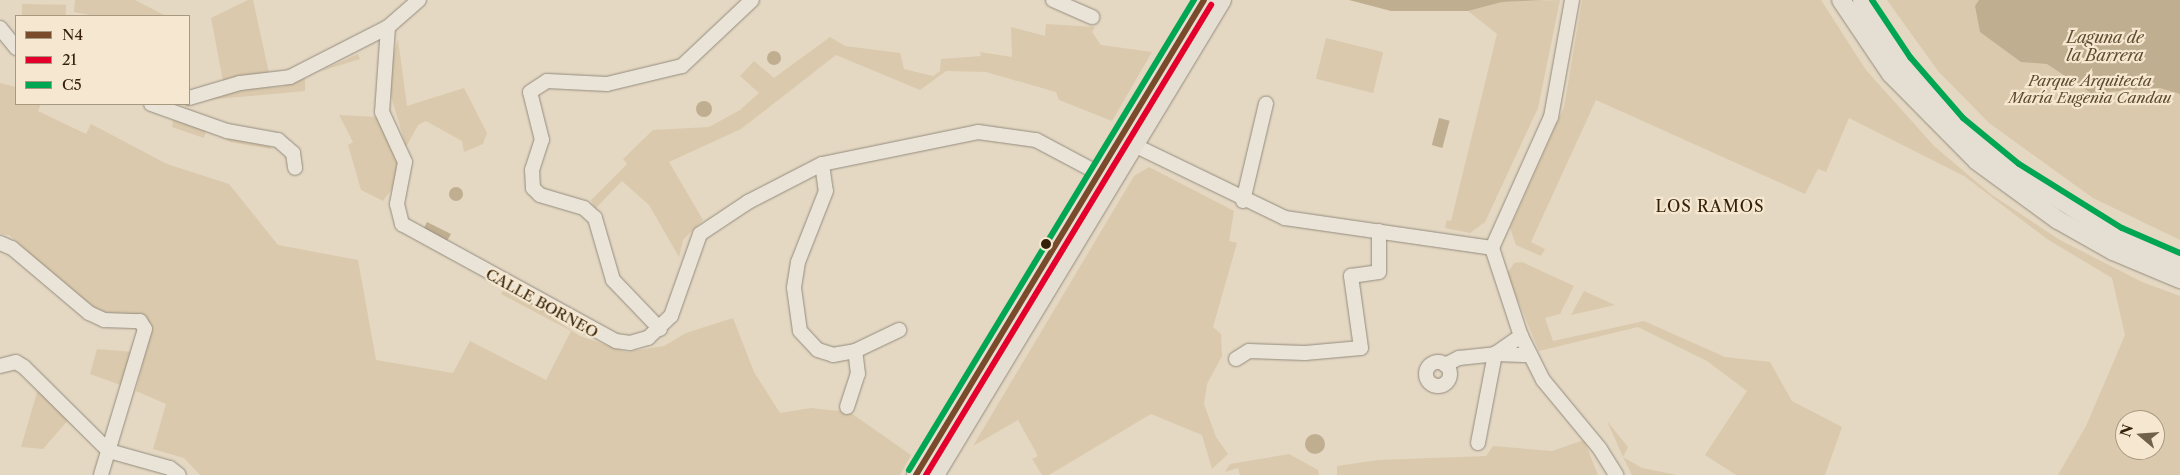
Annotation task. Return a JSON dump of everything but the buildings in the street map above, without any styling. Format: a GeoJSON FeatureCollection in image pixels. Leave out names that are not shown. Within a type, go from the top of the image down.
{"type":"FeatureCollection","features":[{"type":"Feature","properties":{"kind":"main road"},"geometry":{"type":"LineString","coordinates":[[916,475],[1204,0]]}},
{"type":"Feature","properties":{"kind":"main road"},"geometry":{"type":"LineString","coordinates":[[935,475],[1222,0]]}},
{"type":"Feature","properties":{"kind":"main road"},"geometry":{"type":"LineString","coordinates":[[1841,0],[1891,74],[1977,161],[2058,220],[2112,250],[2180,279]]}},
{"type":"Feature","properties":{"kind":"main road"},"geometry":{"type":"LineString","coordinates":[[1862,0],[1903,62],[1957,124],[2007,165],[2080,214],[2180,263]]}},
{"type":"Feature","properties":{"kind":"street"},"geometry":{"type":"LineString","coordinates":[[190,98],[240,83],[290,77],[358,44],[388,27],[419,0]]}},
{"type":"Feature","properties":{"kind":"street"},"geometry":{"type":"LineString","coordinates":[[752,0],[696,58],[682,66],[607,84],[547,81],[530,92],[542,140],[532,170],[533,188],[540,195],[584,208],[595,218],[612,280],[660,329],[670,316],[700,234],[748,202],[822,164],[978,132],[1036,140],[1098,173]]}},
{"type":"Feature","properties":{"kind":"street"},"geometry":{"type":"LineString","coordinates":[[1052,0],[1073,4],[1092,17]]}},
{"type":"Feature","properties":{"kind":"street"},"geometry":{"type":"LineString","coordinates":[[1572,0],[1551,117],[1492,248],[1521,336],[1530,355],[1544,380],[1600,449],[1616,475]]}},
{"type":"Feature","properties":{"kind":"street","name":"CALLE BORNEO"},"geometry":{"type":"LineString","coordinates":[[388,27],[382,58],[382,112],[405,162],[397,204],[402,224],[604,338],[630,343],[660,329]]}},
{"type":"Feature","properties":{"kind":"street"},"geometry":{"type":"LineString","coordinates":[[0,28],[15,47]]}},
{"type":"Feature","properties":{"kind":"street"},"geometry":{"type":"LineString","coordinates":[[358,44],[374,48],[382,58]]}},
{"type":"Feature","properties":{"kind":"street"},"geometry":{"type":"LineString","coordinates":[[1244,201],[1266,104]]}},
{"type":"Feature","properties":{"kind":"street"},"geometry":{"type":"LineString","coordinates":[[154,105],[227,132],[278,140],[293,153],[295,168]]}},
{"type":"Feature","properties":{"kind":"street"},"geometry":{"type":"LineString","coordinates":[[1134,145],[1244,201],[1285,218],[1379,230],[1492,248]]}},
{"type":"Feature","properties":{"kind":"street"},"geometry":{"type":"LineString","coordinates":[[822,164],[826,191],[798,262],[796,316],[800,332],[818,350],[833,355],[855,351],[899,330]]}},
{"type":"Feature","properties":{"kind":"street"},"geometry":{"type":"LineString","coordinates":[[1236,359],[1249,351],[1305,353],[1361,348],[1351,276],[1379,272],[1379,230]]}},
{"type":"Feature","properties":{"kind":"street"},"geometry":{"type":"LineString","coordinates":[[0,243],[12,248],[89,313],[104,320],[140,321],[144,329],[101,475]]}},
{"type":"Feature","properties":{"kind":"street"},"geometry":{"type":"LineString","coordinates":[[1478,443],[1495,354],[1521,336]]}},
{"type":"Feature","properties":{"kind":"street"},"geometry":{"type":"LineString","coordinates":[[847,406],[858,374],[855,351]]}},
{"type":"Feature","properties":{"kind":"street"},"geometry":{"type":"LineString","coordinates":[[1445,365],[1459,358],[1495,354],[1530,355]]}},
{"type":"Feature","properties":{"kind":"street"},"geometry":{"type":"LineString","coordinates":[[0,366],[16,362],[24,367],[109,451],[170,468],[179,475]]}},
{"type":"Feature","properties":{"kind":"green space"},"geometry":{"type":"Polygon","coordinates":[[[75,0],[135,0],[164,15],[90,15],[74,12],[75,0]]]}},
{"type":"Feature","properties":{"kind":"green space"},"geometry":{"type":"Polygon","coordinates":[[[248,0],[253,0],[269,73],[223,81],[211,18],[248,0]]]}},
{"type":"Feature","properties":{"kind":"green space"},"geometry":{"type":"Polygon","coordinates":[[[1560,0],[1538,108],[1485,222],[1470,233],[1445,228],[1447,220],[1451,221],[1497,34],[1468,11],[1502,2],[1560,0]]]}},
{"type":"Feature","properties":{"kind":"green space"},"geometry":{"type":"Polygon","coordinates":[[[1582,0],[1821,0],[1866,70],[1934,146],[1992,195],[2060,240],[2142,282],[2180,296],[2180,475],[2058,475],[2086,426],[2125,335],[2112,278],[2047,239],[1964,176],[1849,118],[1826,172],[1818,169],[1805,194],[1596,100],[1531,242],[1545,249],[1541,256],[1516,245],[1510,228],[1564,107],[1582,0]]]}},
{"type":"Feature","properties":{"kind":"green space","name":"Parque Arquitecta María Eugenia Candau"},"geometry":{"type":"Polygon","coordinates":[[[1887,0],[2180,0],[2180,240],[2093,198],[1989,123],[1938,71],[1887,0]]]}},
{"type":"Feature","properties":{"kind":"green space"},"geometry":{"type":"Polygon","coordinates":[[[22,4],[66,5],[66,15],[22,15],[22,4]]]}},
{"type":"Feature","properties":{"kind":"green space"},"geometry":{"type":"Polygon","coordinates":[[[1046,24],[1095,27],[1092,32],[1101,45],[1152,52],[1112,121],[1059,100],[1056,92],[986,72],[946,71],[920,90],[836,55],[741,129],[669,162],[703,220],[683,240],[679,257],[649,205],[622,181],[595,209],[591,200],[627,164],[623,159],[653,130],[709,127],[740,110],[759,93],[740,76],[754,61],[774,78],[830,37],[845,46],[900,53],[904,69],[933,76],[940,71],[941,59],[981,56],[980,52],[1012,57],[1011,27],[1045,36],[1046,24]]]}},
{"type":"Feature","properties":{"kind":"green space"},"geometry":{"type":"Polygon","coordinates":[[[1326,38],[1383,52],[1373,93],[1316,79],[1326,38]]]}},
{"type":"Feature","properties":{"kind":"green space"},"geometry":{"type":"Polygon","coordinates":[[[398,39],[407,106],[464,88],[487,133],[483,144],[464,152],[462,141],[426,121],[418,125],[406,147],[391,96],[391,63],[398,39]]]}},
{"type":"Feature","properties":{"kind":"green space"},"geometry":{"type":"Polygon","coordinates":[[[358,54],[360,59],[318,72],[358,54]]]}},
{"type":"Feature","properties":{"kind":"green space"},"geometry":{"type":"Polygon","coordinates":[[[305,78],[305,91],[206,100],[243,88],[281,87],[305,78]]]}},
{"type":"Feature","properties":{"kind":"green space"},"geometry":{"type":"Polygon","coordinates":[[[0,83],[15,87],[15,105],[41,105],[38,111],[86,134],[91,124],[167,164],[229,184],[278,245],[358,260],[376,360],[453,373],[470,341],[546,380],[571,331],[501,294],[505,286],[580,336],[626,352],[664,346],[686,333],[733,318],[754,372],[780,413],[811,408],[839,411],[841,406],[911,455],[900,475],[200,475],[184,458],[153,449],[166,404],[136,391],[151,330],[121,316],[92,309],[9,235],[0,234],[0,83]]]}},
{"type":"Feature","properties":{"kind":"green space"},"geometry":{"type":"Polygon","coordinates":[[[339,115],[377,117],[399,161],[392,189],[383,201],[361,190],[348,145],[353,142],[339,115]]]}},
{"type":"Feature","properties":{"kind":"green space"},"geometry":{"type":"Polygon","coordinates":[[[173,120],[206,130],[204,138],[172,127],[173,120]]]}},
{"type":"Feature","properties":{"kind":"green space"},"geometry":{"type":"Polygon","coordinates":[[[223,137],[271,147],[271,149],[230,142],[223,137]]]}},
{"type":"Feature","properties":{"kind":"green space"},"geometry":{"type":"Polygon","coordinates":[[[1149,167],[1234,211],[1229,241],[1237,243],[1213,327],[1221,334],[1222,356],[1207,384],[1204,404],[1216,437],[1228,454],[1212,469],[1202,435],[1151,414],[1049,475],[1042,475],[1032,459],[1038,456],[1018,420],[973,446],[1134,176],[1149,167]]]}},
{"type":"Feature","properties":{"kind":"green space"},"geometry":{"type":"Polygon","coordinates":[[[1522,262],[1574,286],[1560,314],[1545,318],[1553,341],[1644,321],[1725,357],[1770,362],[1792,401],[1842,427],[1825,475],[1736,475],[1705,455],[1747,391],[1707,361],[1638,327],[1539,351],[1507,274],[1514,263],[1522,262]]]}},
{"type":"Feature","properties":{"kind":"green space"},"geometry":{"type":"Polygon","coordinates":[[[1584,291],[1615,305],[1571,315],[1584,291]]]}},
{"type":"Feature","properties":{"kind":"green space"},"geometry":{"type":"Polygon","coordinates":[[[97,349],[134,352],[123,386],[90,374],[97,349]]]}},
{"type":"Feature","properties":{"kind":"green space"},"geometry":{"type":"Polygon","coordinates":[[[38,389],[69,419],[43,449],[21,447],[38,389]]]}},
{"type":"Feature","properties":{"kind":"green space"},"geometry":{"type":"Polygon","coordinates":[[[1607,421],[1628,447],[1623,457],[1607,421]]]}},
{"type":"Feature","properties":{"kind":"green space"},"geometry":{"type":"Polygon","coordinates":[[[1584,440],[1598,475],[1337,475],[1337,466],[1378,460],[1486,456],[1493,446],[1552,451],[1584,440]]]}},
{"type":"Feature","properties":{"kind":"green space"},"geometry":{"type":"Polygon","coordinates":[[[1289,454],[1318,470],[1319,475],[1240,475],[1238,468],[1225,472],[1230,464],[1289,454]]]}},
{"type":"Feature","properties":{"kind":"green space"},"geometry":{"type":"Polygon","coordinates":[[[1623,457],[1642,468],[1677,475],[1632,475],[1623,457]]]}},
{"type":"Feature","properties":{"kind":"water"},"geometry":{"type":"Polygon","coordinates":[[[1349,0],[1547,0],[1502,2],[1468,11],[1391,11],[1349,0]]]}},
{"type":"Feature","properties":{"kind":"water","name":"Laguna de la Barrera"},"geometry":{"type":"Polygon","coordinates":[[[1979,0],[2180,0],[2180,94],[2160,88],[2091,93],[2047,64],[2021,62],[1980,32],[1975,6],[1979,0]]]}},
{"type":"Feature","properties":{"kind":"water"},"geometry":{"type":"Polygon","coordinates":[[[771,51],[777,51],[781,58],[777,65],[771,65],[767,61],[767,55],[771,51]]]}},
{"type":"Feature","properties":{"kind":"water"},"geometry":{"type":"Polygon","coordinates":[[[704,101],[710,103],[712,109],[710,115],[704,117],[698,115],[696,109],[698,103],[704,101]]]}},
{"type":"Feature","properties":{"kind":"water"},"geometry":{"type":"Polygon","coordinates":[[[1439,118],[1450,121],[1442,148],[1432,145],[1439,118]]]}},
{"type":"Feature","properties":{"kind":"water"},"geometry":{"type":"Polygon","coordinates":[[[453,187],[459,187],[463,194],[459,201],[453,201],[449,197],[449,191],[453,187]]]}},
{"type":"Feature","properties":{"kind":"water"},"geometry":{"type":"Polygon","coordinates":[[[427,222],[451,234],[447,241],[424,228],[427,222]]]}},
{"type":"Feature","properties":{"kind":"water"},"geometry":{"type":"Polygon","coordinates":[[[1311,434],[1319,434],[1325,440],[1325,448],[1319,454],[1311,454],[1305,448],[1305,440],[1311,434]]]}},
{"type":"Feature","properties":{"kind":"transit line","name":"C5"},"geometry":{"type":"LineString","coordinates":[[909,470],[1194,0]]}},
{"type":"Feature","properties":{"kind":"transit line","name":"N4"},"geometry":{"type":"LineString","coordinates":[[916,475],[1204,0]]}},
{"type":"Feature","properties":{"kind":"transit line","name":"C5"},"geometry":{"type":"LineString","coordinates":[[1872,0],[1910,57],[1963,118],[2019,164],[2122,228],[2180,253]]}},
{"type":"Feature","properties":{"kind":"transit line","name":"21"},"geometry":{"type":"LineString","coordinates":[[926,475],[1211,5]]}},
{"type":"Feature","properties":{"kind":"district","name":"LOS RAMOS"},"geometry":{"type":"Point","coordinates":[1710,206]}}]}
